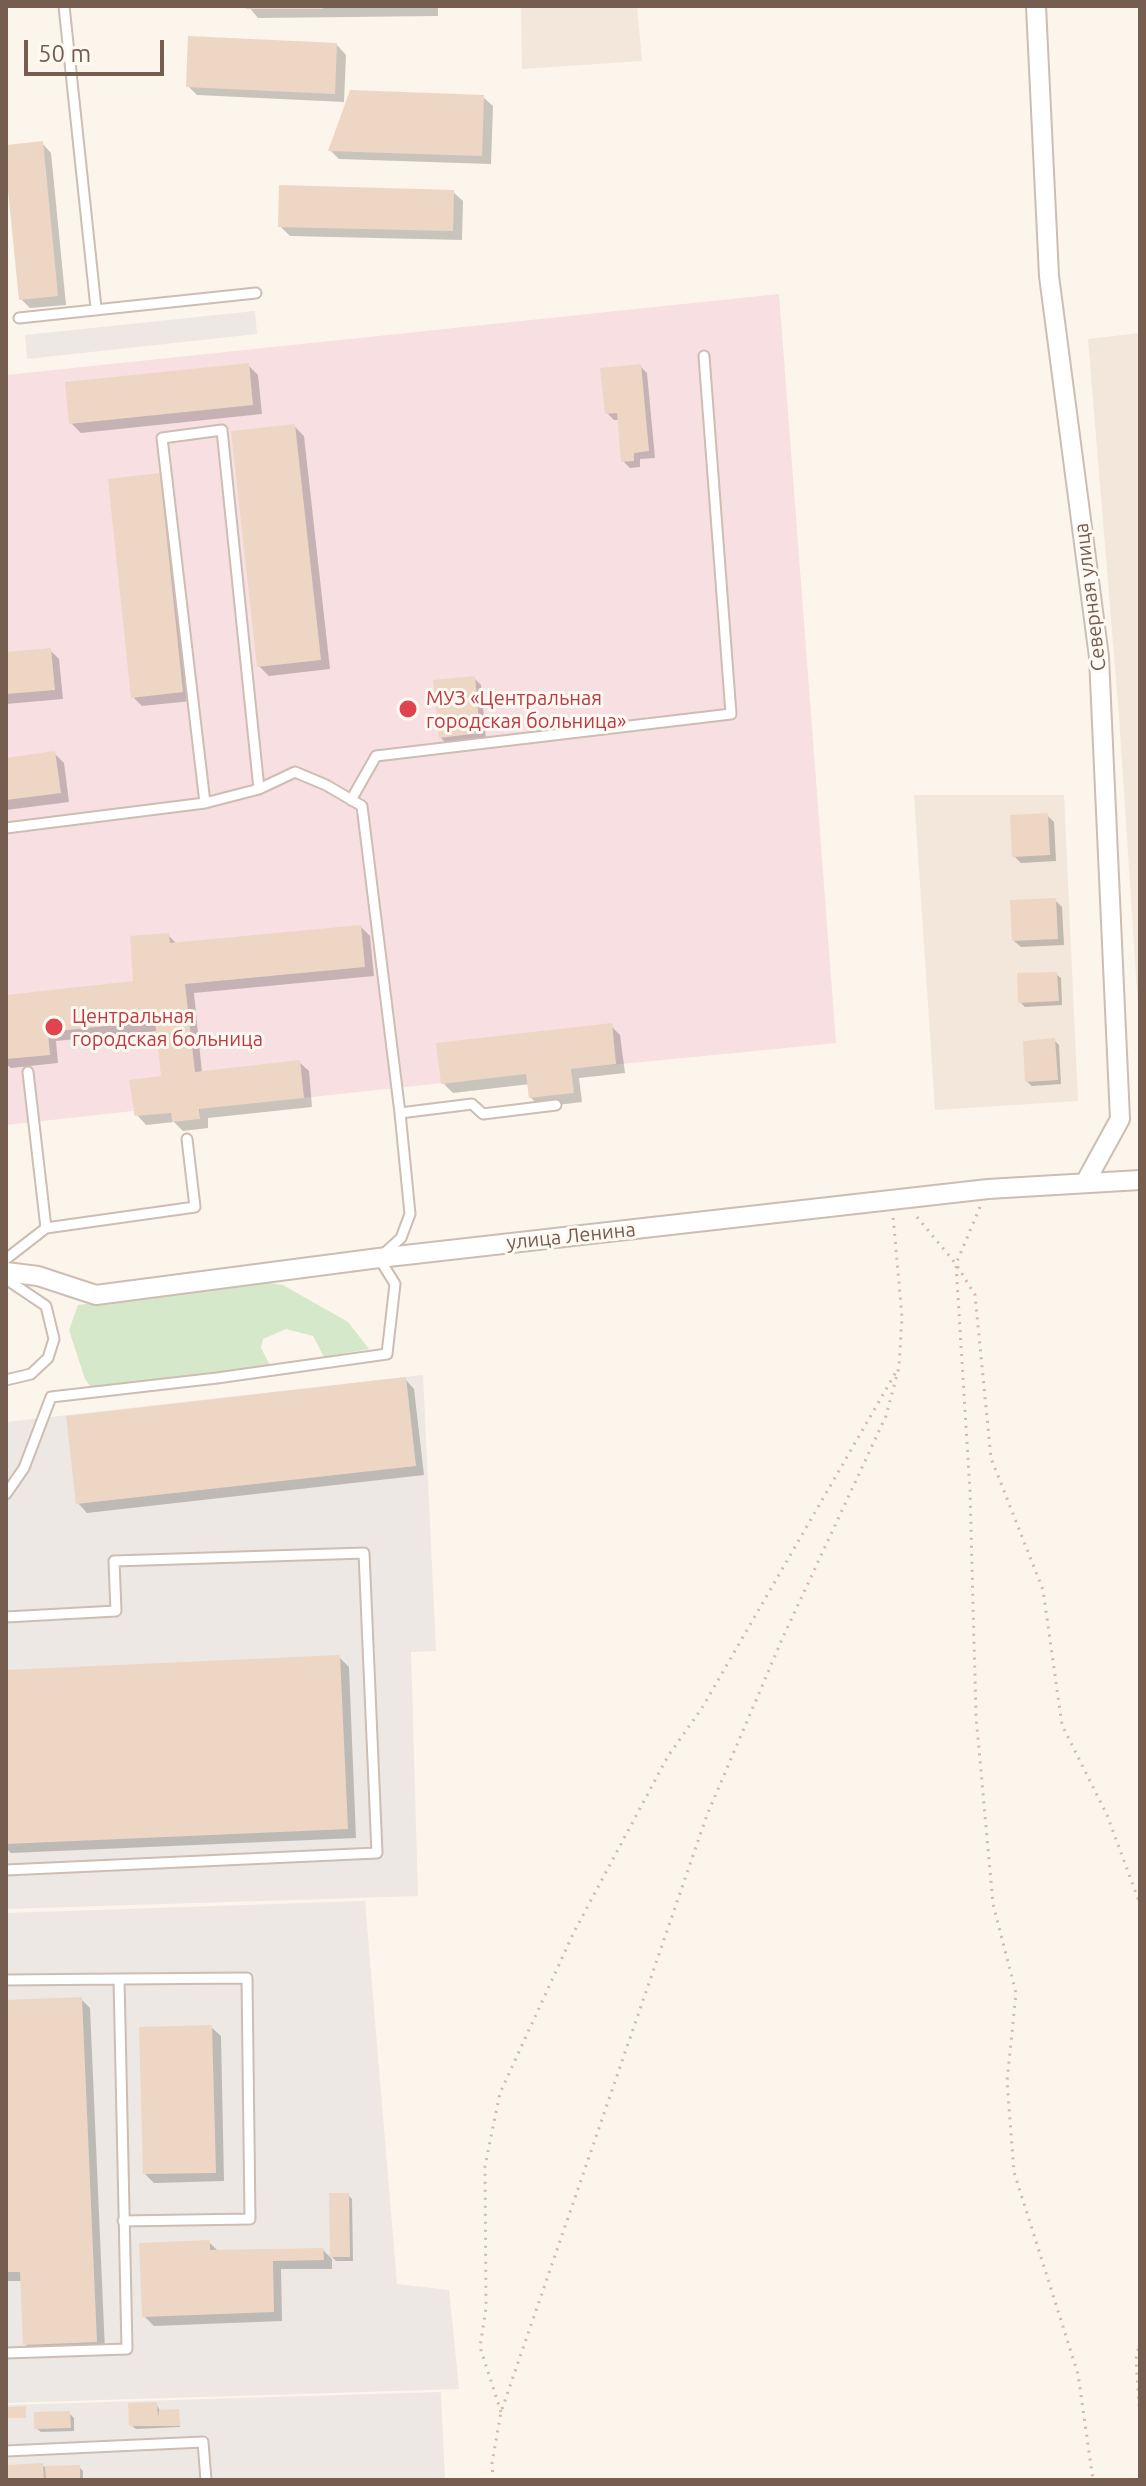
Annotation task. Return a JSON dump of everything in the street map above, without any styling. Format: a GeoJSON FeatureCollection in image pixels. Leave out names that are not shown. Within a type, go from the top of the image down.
{"type":"FeatureCollection","features":[{"type":"Feature","properties":{"kind":"street","name":"Северная улица"},"geometry":{"type":"LineString","coordinates":[[1036,6],[1049,276],[1099,657],[1120,1119],[1086,1181]]}},
{"type":"Feature","properties":{"kind":"street","name":"улица Ленина"},"geometry":{"type":"LineString","coordinates":[[6,1272],[38,1276],[96,1295],[379,1258],[897,1199],[1086,1181],[1140,1180]]}},
{"type":"Feature","properties":{"kind":"lane"},"geometry":{"type":"LineString","coordinates":[[64,6],[96,308]]}},
{"type":"Feature","properties":{"kind":"lane"},"geometry":{"type":"LineString","coordinates":[[19,318],[256,293]]}},
{"type":"Feature","properties":{"kind":"lane"},"geometry":{"type":"LineString","coordinates":[[351,800],[376,756],[731,714],[704,356]]}},
{"type":"Feature","properties":{"kind":"lane"},"geometry":{"type":"LineString","coordinates":[[205,803],[162,438],[222,430],[259,789]]}},
{"type":"Feature","properties":{"kind":"lane"},"geometry":{"type":"LineString","coordinates":[[6,828],[205,803],[259,789],[295,772],[326,785],[362,806],[410,1214],[401,1238],[379,1258],[395,1284],[387,1354],[51,1397],[24,1468],[6,1494]]}},
{"type":"Feature","properties":{"kind":"lane"},"geometry":{"type":"LineString","coordinates":[[28,1072],[46,1228]]}},
{"type":"Feature","properties":{"kind":"lane"},"geometry":{"type":"LineString","coordinates":[[400,1113],[472,1104],[483,1114],[556,1105]]}},
{"type":"Feature","properties":{"kind":"lane"},"geometry":{"type":"LineString","coordinates":[[6,1259],[46,1228],[195,1207],[187,1139]]}},
{"type":"Feature","properties":{"kind":"lane"},"geometry":{"type":"LineString","coordinates":[[6,1279],[46,1306],[54,1339],[48,1358],[31,1374],[6,1380]]}},
{"type":"Feature","properties":{"kind":"lane"},"geometry":{"type":"LineString","coordinates":[[6,1617],[116,1611],[114,1561],[364,1553],[377,1853],[6,1870]]}},
{"type":"Feature","properties":{"kind":"lane"},"geometry":{"type":"LineString","coordinates":[[6,1980],[247,1978],[250,2219],[123,2221]]}},
{"type":"Feature","properties":{"kind":"lane"},"geometry":{"type":"LineString","coordinates":[[6,2353],[127,2349],[119,1979]]}},
{"type":"Feature","properties":{"kind":"lane"},"geometry":{"type":"LineString","coordinates":[[6,2451],[203,2442],[206,2480]]}},
{"type":"Feature","properties":{"kind":"path"},"geometry":{"type":"LineString","coordinates":[[988,1189],[956,1264],[970,1491],[978,1732],[993,1904],[1016,1993],[1007,2081],[1014,2172],[1078,2374],[1093,2480]]}},
{"type":"Feature","properties":{"kind":"path"},"geometry":{"type":"LineString","coordinates":[[493,2480],[492,2463],[501,2412],[707,1815],[783,1637],[886,1416],[899,1367],[902,1317],[893,1214],[897,1199],[926,1226],[956,1264],[975,1295],[991,1458],[1043,1590],[1062,1725],[1107,1815],[1140,1904]]}},
{"type":"Feature","properties":{"kind":"path"},"geometry":{"type":"LineString","coordinates":[[501,2412],[480,2347],[486,2308],[485,2166],[500,2093],[574,1932],[668,1756],[702,1708],[899,1367]]}},
{"type":"Feature","properties":{"kind":"path"},"geometry":{"type":"LineString","coordinates":[[1140,2341],[1136,2359],[1140,2421]]}},
{"type":"Feature","properties":{"kind":"shaded area"},"geometry":{"type":"Polygon","coordinates":[[[521,6],[637,6],[642,61],[522,69],[521,6]]]}},
{"type":"Feature","properties":{"kind":"shaded area","name":"МУЗ «Центральная городская больница»"},"geometry":{"type":"Polygon","coordinates":[[[779,294],[836,1043],[571,1069],[574,1093],[529,1098],[526,1074],[200,1109],[200,1119],[172,1122],[170,1113],[135,1116],[133,1111],[6,1125],[6,375],[779,294]]]}},
{"type":"Feature","properties":{"kind":"shaded area"},"geometry":{"type":"Polygon","coordinates":[[[255,311],[257,334],[27,359],[25,335],[255,311]]]}},
{"type":"Feature","properties":{"kind":"shaded area"},"geometry":{"type":"Polygon","coordinates":[[[1140,333],[1140,1036],[1119,716],[1088,339],[1140,333]]]}},
{"type":"Feature","properties":{"kind":"shaded area"},"geometry":{"type":"Polygon","coordinates":[[[914,795],[1064,795],[1078,1101],[935,1110],[914,795]]]}},
{"type":"Feature","properties":{"kind":"shaded area"},"geometry":{"type":"Polygon","coordinates":[[[423,1375],[436,1651],[411,1652],[418,1896],[6,1909],[6,1422],[423,1375]]]}},
{"type":"Feature","properties":{"kind":"shaded area"},"geometry":{"type":"Polygon","coordinates":[[[365,1901],[397,2284],[449,2290],[459,2389],[6,2403],[6,1913],[365,1901]]]}},
{"type":"Feature","properties":{"kind":"shaded area"},"geometry":{"type":"Polygon","coordinates":[[[441,2392],[445,2480],[6,2480],[6,2405],[441,2392]]]}},
{"type":"Feature","properties":{"kind":"green space"},"geometry":{"type":"Polygon","coordinates":[[[253,1281],[283,1285],[348,1322],[369,1349],[324,1357],[313,1336],[286,1329],[263,1339],[261,1348],[270,1365],[93,1390],[85,1379],[69,1330],[78,1305],[253,1281]]]}},
{"type":"Feature","properties":{"kind":"building"},"geometry":{"type":"Polygon","coordinates":[[[246,6],[323,6],[323,9],[246,9],[246,6]]]}},
{"type":"Feature","properties":{"kind":"building"},"geometry":{"type":"Polygon","coordinates":[[[188,36],[337,43],[335,94],[186,87],[188,36]]]}},
{"type":"Feature","properties":{"kind":"building"},"geometry":{"type":"Polygon","coordinates":[[[350,90],[484,95],[482,156],[328,151],[350,90]]]}},
{"type":"Feature","properties":{"kind":"building"},"geometry":{"type":"Polygon","coordinates":[[[43,141],[58,296],[19,300],[6,145],[43,141]]]}},
{"type":"Feature","properties":{"kind":"building"},"geometry":{"type":"Polygon","coordinates":[[[279,185],[454,190],[453,231],[278,227],[279,185]]]}},
{"type":"Feature","properties":{"kind":"building"},"geometry":{"type":"Polygon","coordinates":[[[249,363],[253,405],[69,424],[65,382],[249,363]]]}},
{"type":"Feature","properties":{"kind":"building"},"geometry":{"type":"Polygon","coordinates":[[[641,364],[649,451],[634,453],[634,461],[621,462],[617,413],[605,414],[600,368],[641,364]]]}},
{"type":"Feature","properties":{"kind":"building"},"geometry":{"type":"Polygon","coordinates":[[[295,424],[321,660],[257,667],[231,431],[295,424]]]}},
{"type":"Feature","properties":{"kind":"building"},"geometry":{"type":"Polygon","coordinates":[[[160,473],[183,692],[131,698],[108,479],[160,473]]]}},
{"type":"Feature","properties":{"kind":"building"},"geometry":{"type":"Polygon","coordinates":[[[51,648],[55,690],[6,694],[6,652],[51,648]]]}},
{"type":"Feature","properties":{"kind":"building"},"geometry":{"type":"Polygon","coordinates":[[[475,676],[480,733],[439,738],[433,680],[475,676]]]}},
{"type":"Feature","properties":{"kind":"building"},"geometry":{"type":"Polygon","coordinates":[[[55,751],[61,793],[6,800],[6,758],[55,751]]]}},
{"type":"Feature","properties":{"kind":"building"},"geometry":{"type":"Polygon","coordinates":[[[1048,813],[1050,855],[1012,857],[1010,815],[1048,813]]]}},
{"type":"Feature","properties":{"kind":"building"},"geometry":{"type":"Polygon","coordinates":[[[1056,898],[1058,939],[1012,941],[1010,900],[1056,898]]]}},
{"type":"Feature","properties":{"kind":"building","name":"Центральная городская больница"},"geometry":{"type":"Polygon","coordinates":[[[361,925],[365,967],[185,984],[195,1072],[300,1060],[304,1098],[199,1109],[200,1119],[172,1122],[171,1113],[135,1116],[129,1080],[161,1076],[155,1021],[48,1032],[50,1055],[6,1059],[6,995],[133,981],[130,936],[169,933],[170,943],[361,925]]]}},
{"type":"Feature","properties":{"kind":"building"},"geometry":{"type":"Polygon","coordinates":[[[1057,972],[1059,1001],[1018,1003],[1017,973],[1057,972]]]}},
{"type":"Feature","properties":{"kind":"building"},"geometry":{"type":"Polygon","coordinates":[[[612,1023],[616,1064],[571,1069],[574,1093],[529,1098],[526,1074],[441,1084],[436,1043],[612,1023]]]}},
{"type":"Feature","properties":{"kind":"building"},"geometry":{"type":"Polygon","coordinates":[[[1055,1038],[1058,1080],[1025,1082],[1023,1041],[1055,1038]]]}},
{"type":"Feature","properties":{"kind":"building"},"geometry":{"type":"Polygon","coordinates":[[[406,1377],[416,1466],[76,1504],[66,1416],[406,1377]]]}},
{"type":"Feature","properties":{"kind":"building"},"geometry":{"type":"Polygon","coordinates":[[[340,1655],[348,1829],[6,1844],[6,1670],[340,1655]]]}},
{"type":"Feature","properties":{"kind":"building"},"geometry":{"type":"Polygon","coordinates":[[[82,1997],[97,2342],[23,2345],[20,2272],[6,2272],[6,2000],[82,1997]]]}},
{"type":"Feature","properties":{"kind":"building"},"geometry":{"type":"Polygon","coordinates":[[[212,2025],[216,2173],[143,2174],[139,2027],[212,2025]]]}},
{"type":"Feature","properties":{"kind":"building"},"geometry":{"type":"Polygon","coordinates":[[[329,2193],[349,2193],[350,2257],[330,2257],[329,2193]]]}},
{"type":"Feature","properties":{"kind":"building"},"geometry":{"type":"Polygon","coordinates":[[[210,2240],[210,2250],[323,2248],[324,2260],[273,2261],[274,2312],[142,2317],[139,2243],[210,2240]]]}},
{"type":"Feature","properties":{"kind":"building"},"geometry":{"type":"Polygon","coordinates":[[[157,2402],[158,2418],[159,2410],[179,2409],[180,2426],[129,2426],[128,2403],[157,2402]]]}},
{"type":"Feature","properties":{"kind":"building"},"geometry":{"type":"Polygon","coordinates":[[[26,2406],[26,2418],[6,2418],[6,2407],[26,2406]]]}},
{"type":"Feature","properties":{"kind":"building"},"geometry":{"type":"Polygon","coordinates":[[[70,2411],[71,2428],[34,2429],[34,2412],[70,2411]]]}},
{"type":"Feature","properties":{"kind":"building"},"geometry":{"type":"Polygon","coordinates":[[[43,2463],[44,2480],[6,2480],[6,2465],[43,2463]]]}},
{"type":"Feature","properties":{"kind":"building"},"geometry":{"type":"Polygon","coordinates":[[[80,2465],[80,2480],[46,2480],[45,2466],[80,2465]]]}},
{"type":"Feature","properties":{"kind":"place","name":"МУЗ «Центральная городская больница»"},"geometry":{"type":"Point","coordinates":[408,709]}},
{"type":"Feature","properties":{"kind":"place","name":"Центральная городская больница"},"geometry":{"type":"Point","coordinates":[54,1027]}}]}
